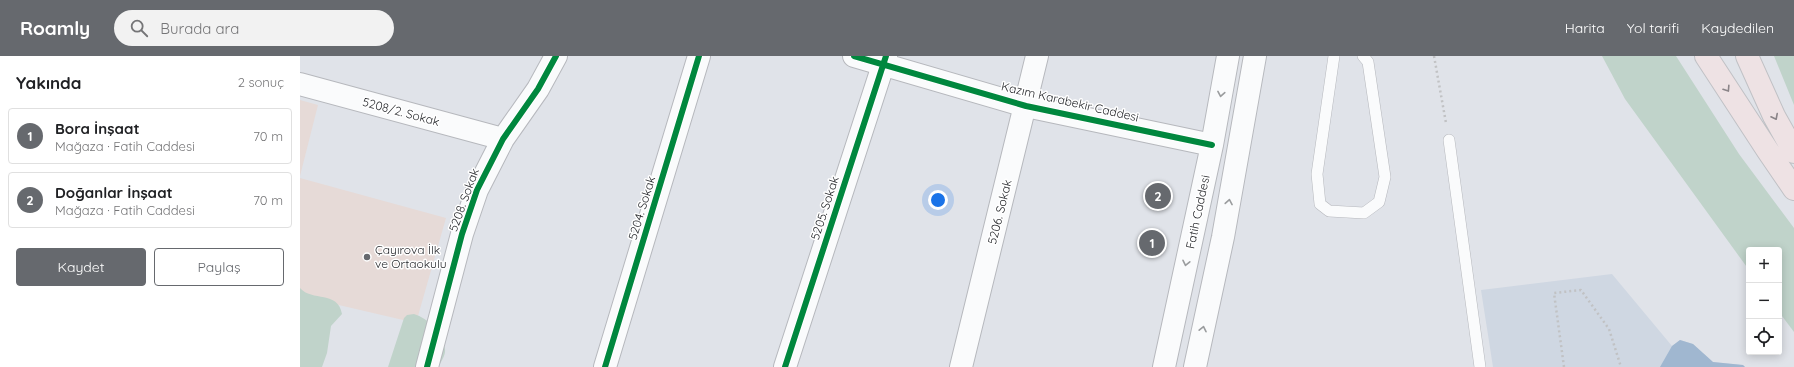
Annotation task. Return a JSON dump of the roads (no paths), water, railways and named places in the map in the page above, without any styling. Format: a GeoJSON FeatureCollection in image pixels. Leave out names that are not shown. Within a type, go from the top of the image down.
{"type":"FeatureCollection","features":[{"type":"Feature","properties":{"kind":"highway"},"geometry":{"type":"LineString","coordinates":[[1706,56],[1794,189]]}},
{"type":"Feature","properties":{"kind":"highway"},"geometry":{"type":"LineString","coordinates":[[1747,56],[1774,116],[1794,152]]}},
{"type":"Feature","properties":{"kind":"street","name":"5208. Sokak"},"geometry":{"type":"LineString","coordinates":[[427,367],[467,219],[477,190],[503,140],[538,89],[556,56]]}},
{"type":"Feature","properties":{"kind":"street","name":"5204. Sokak"},"geometry":{"type":"LineString","coordinates":[[605,367],[699,56]]}},
{"type":"Feature","properties":{"kind":"street","name":"Kazım Karabekir Caddesi"},"geometry":{"type":"LineString","coordinates":[[854,56],[885,60],[1026,106],[1212,145]]}},
{"type":"Feature","properties":{"kind":"street","name":"5206. Sokak"},"geometry":{"type":"LineString","coordinates":[[961,367],[1037,56]]}},
{"type":"Feature","properties":{"kind":"street","name":"Fatih Caddesi"},"geometry":{"type":"LineString","coordinates":[[1164,367],[1212,145],[1228,56]]}},
{"type":"Feature","properties":{"kind":"street"},"geometry":{"type":"LineString","coordinates":[[1195,367],[1223,237],[1255,56]]}},
{"type":"Feature","properties":{"kind":"street","name":"5205. Sokak"},"geometry":{"type":"LineString","coordinates":[[785,367],[885,60]]}},
{"type":"Feature","properties":{"kind":"street","name":"5208/2. Sokak"},"geometry":{"type":"LineString","coordinates":[[300,84],[503,140]]}},
{"type":"Feature","properties":{"kind":"lane"},"geometry":{"type":"LineString","coordinates":[[1334,56],[1317,174],[1320,204],[1329,211],[1364,213],[1379,202],[1385,177],[1368,62],[1362,56]]}},
{"type":"Feature","properties":{"kind":"lane"},"geometry":{"type":"LineString","coordinates":[[1449,140],[1480,367]]}},
{"type":"Feature","properties":{"kind":"water"},"geometry":{"type":"Polygon","coordinates":[[[1680,340],[1693,344],[1713,362],[1743,365],[1745,367],[1660,367],[1672,346],[1680,340]]]}},
{"type":"Feature","properties":{"kind":"place","name":"Doğanlar İnşaat"},"geometry":{"type":"Point","coordinates":[1158,196]}},
{"type":"Feature","properties":{"kind":"place","name":"Bora İnşaat"},"geometry":{"type":"Point","coordinates":[1152,243]}},
{"type":"Feature","properties":{"kind":"place","name":"Çayırova İlk ve Ortaokulu"},"geometry":{"type":"Point","coordinates":[367,257]}}]}
